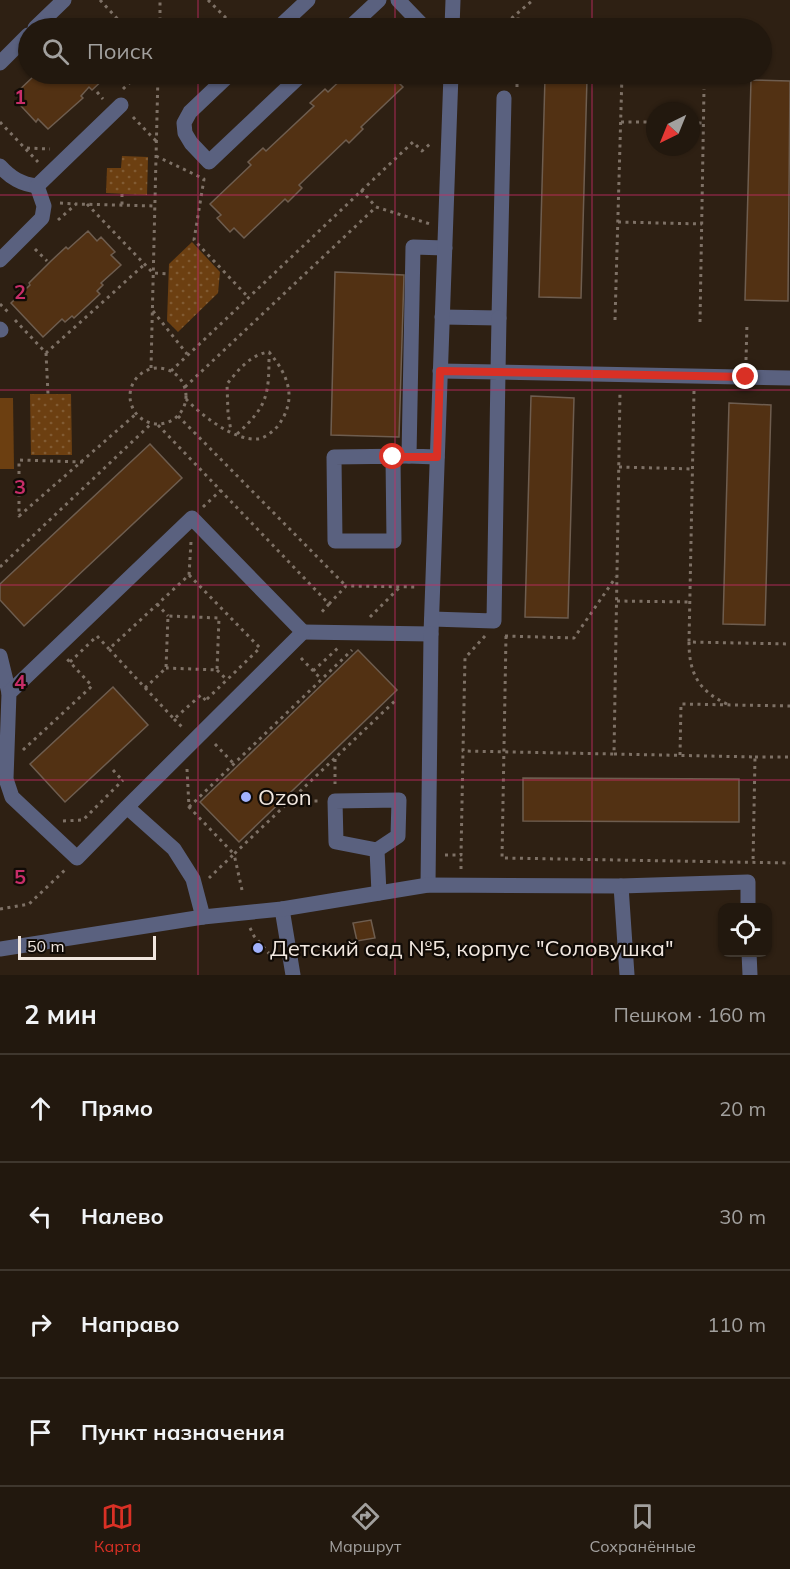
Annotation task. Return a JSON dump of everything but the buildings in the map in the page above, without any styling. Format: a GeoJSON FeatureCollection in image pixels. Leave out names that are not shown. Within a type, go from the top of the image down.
{"type":"FeatureCollection","features":[{"type":"Feature","properties":{"kind":"lane"},"geometry":{"type":"LineString","coordinates":[[45,18],[64,0]]}},
{"type":"Feature","properties":{"kind":"lane"},"geometry":{"type":"LineString","coordinates":[[289,18],[308,0]]}},
{"type":"Feature","properties":{"kind":"lane"},"geometry":{"type":"LineString","coordinates":[[360,18],[379,0]]}},
{"type":"Feature","properties":{"kind":"lane"},"geometry":{"type":"LineString","coordinates":[[398,0],[415,18]]}},
{"type":"Feature","properties":{"kind":"lane"},"geometry":{"type":"LineString","coordinates":[[452,18],[453,0]]}},
{"type":"Feature","properties":{"kind":"lane"},"geometry":{"type":"LineString","coordinates":[[0,63],[18,45]]}},
{"type":"Feature","properties":{"kind":"lane"},"geometry":{"type":"LineString","coordinates":[[219,84],[190,111],[184,123],[185,133],[191,143],[209,162],[291,84]]}},
{"type":"Feature","properties":{"kind":"lane"},"geometry":{"type":"LineString","coordinates":[[428,885],[431,627],[451,84]]}},
{"type":"Feature","properties":{"kind":"lane"},"geometry":{"type":"LineString","coordinates":[[9,693],[192,518],[303,632],[354,641],[431,627],[494,621],[504,98]]}},
{"type":"Feature","properties":{"kind":"lane"},"geometry":{"type":"LineString","coordinates":[[37,186],[121,105]]}},
{"type":"Feature","properties":{"kind":"lane"},"geometry":{"type":"LineString","coordinates":[[3,176],[37,186]]}},
{"type":"Feature","properties":{"kind":"lane"},"geometry":{"type":"LineString","coordinates":[[0,260],[42,218],[44,206],[37,186]]}},
{"type":"Feature","properties":{"kind":"lane"},"geometry":{"type":"LineString","coordinates":[[409,456],[414,248],[445,248]]}},
{"type":"Feature","properties":{"kind":"lane"},"geometry":{"type":"LineString","coordinates":[[442,317],[500,318]]}},
{"type":"Feature","properties":{"kind":"lane"},"geometry":{"type":"LineString","coordinates":[[440,371],[790,378]]}},
{"type":"Feature","properties":{"kind":"lane"},"geometry":{"type":"LineString","coordinates":[[393,457],[394,541],[335,541],[334,457],[409,456],[437,457]]}},
{"type":"Feature","properties":{"kind":"lane"},"geometry":{"type":"LineString","coordinates":[[0,656],[9,693],[6,778],[12,797],[77,858],[303,632]]}},
{"type":"Feature","properties":{"kind":"lane"},"geometry":{"type":"LineString","coordinates":[[399,800],[398,836],[377,850],[336,842],[335,801],[399,800]]}},
{"type":"Feature","properties":{"kind":"lane"},"geometry":{"type":"LineString","coordinates":[[127,807],[174,849],[193,879],[203,917]]}},
{"type":"Feature","properties":{"kind":"lane"},"geometry":{"type":"LineString","coordinates":[[377,850],[379,893]]}},
{"type":"Feature","properties":{"kind":"lane"},"geometry":{"type":"LineString","coordinates":[[0,949],[203,917],[282,909],[428,885],[621,886],[748,882],[748,903]]}},
{"type":"Feature","properties":{"kind":"lane"},"geometry":{"type":"LineString","coordinates":[[621,886],[627,975]]}},
{"type":"Feature","properties":{"kind":"lane"},"geometry":{"type":"LineString","coordinates":[[282,909],[293,975]]}},
{"type":"Feature","properties":{"kind":"lane"},"geometry":{"type":"LineString","coordinates":[[749,957],[750,975]]}},
{"type":"Feature","properties":{"kind":"path"},"geometry":{"type":"LineString","coordinates":[[100,0],[117,18]]}},
{"type":"Feature","properties":{"kind":"path"},"geometry":{"type":"LineString","coordinates":[[160,0],[160,18]]}},
{"type":"Feature","properties":{"kind":"path"},"geometry":{"type":"LineString","coordinates":[[208,0],[226,18]]}},
{"type":"Feature","properties":{"kind":"path"},"geometry":{"type":"LineString","coordinates":[[514,18],[533,0]]}},
{"type":"Feature","properties":{"kind":"path"},"geometry":{"type":"LineString","coordinates":[[129,84],[114,98],[156,141]]}},
{"type":"Feature","properties":{"kind":"path"},"geometry":{"type":"LineString","coordinates":[[151,368],[158,84]]}},
{"type":"Feature","properties":{"kind":"path"},"geometry":{"type":"LineString","coordinates":[[615,320],[622,84]]}},
{"type":"Feature","properties":{"kind":"path"},"geometry":{"type":"LineString","coordinates":[[700,322],[705,89]]}},
{"type":"Feature","properties":{"kind":"path"},"geometry":{"type":"LineString","coordinates":[[0,122],[43,166]]}},
{"type":"Feature","properties":{"kind":"path"},"geometry":{"type":"LineString","coordinates":[[620,122],[646,122]]}},
{"type":"Feature","properties":{"kind":"path"},"geometry":{"type":"LineString","coordinates":[[171,371],[413,142],[422,151],[449,129]]}},
{"type":"Feature","properties":{"kind":"path"},"geometry":{"type":"LineString","coordinates":[[25,148],[61,149]]}},
{"type":"Feature","properties":{"kind":"path"},"geometry":{"type":"LineString","coordinates":[[156,156],[204,179],[194,240],[248,297]]}},
{"type":"Feature","properties":{"kind":"path"},"geometry":{"type":"LineString","coordinates":[[361,190],[376,207],[446,229]]}},
{"type":"Feature","properties":{"kind":"path"},"geometry":{"type":"LineString","coordinates":[[122,194],[122,205]]}},
{"type":"Feature","properties":{"kind":"path"},"geometry":{"type":"LineString","coordinates":[[57,222],[76,204],[155,206]]}},
{"type":"Feature","properties":{"kind":"path"},"geometry":{"type":"LineString","coordinates":[[87,204],[153,273],[169,274]]}},
{"type":"Feature","properties":{"kind":"path"},"geometry":{"type":"LineString","coordinates":[[185,387],[376,207]]}},
{"type":"Feature","properties":{"kind":"path"},"geometry":{"type":"LineString","coordinates":[[618,222],[702,224]]}},
{"type":"Feature","properties":{"kind":"path"},"geometry":{"type":"LineString","coordinates":[[32,245],[46,261]]}},
{"type":"Feature","properties":{"kind":"path"},"geometry":{"type":"LineString","coordinates":[[46,353],[145,264]]}},
{"type":"Feature","properties":{"kind":"path"},"geometry":{"type":"LineString","coordinates":[[0,304],[46,353],[48,394]]}},
{"type":"Feature","properties":{"kind":"path"},"geometry":{"type":"LineString","coordinates":[[152,310],[187,354]]}},
{"type":"Feature","properties":{"kind":"path"},"geometry":{"type":"LineString","coordinates":[[746,377],[747,323]]}},
{"type":"Feature","properties":{"kind":"path"},"geometry":{"type":"LineString","coordinates":[[186,399],[207,419],[237,434],[258,439],[272,433],[284,418],[289,406],[289,390],[285,375],[269,352]]}},
{"type":"Feature","properties":{"kind":"path"},"geometry":{"type":"LineString","coordinates":[[231,431],[228,413],[228,384],[248,362],[269,352]]}},
{"type":"Feature","properties":{"kind":"path"},"geometry":{"type":"LineString","coordinates":[[237,434],[253,420],[266,398],[269,380],[269,352]]}},
{"type":"Feature","properties":{"kind":"path"},"geometry":{"type":"LineString","coordinates":[[158,425],[178,416],[186,399],[185,387],[179,377],[171,371],[151,368],[141,372],[130,389],[129,400],[139,418],[158,425],[329,604]]}},
{"type":"Feature","properties":{"kind":"path"},"geometry":{"type":"LineString","coordinates":[[614,754],[621,375]]}},
{"type":"Feature","properties":{"kind":"path"},"geometry":{"type":"LineString","coordinates":[[694,376],[689,658],[702,688],[714,698],[729,705]]}},
{"type":"Feature","properties":{"kind":"path"},"geometry":{"type":"LineString","coordinates":[[83,462],[19,460],[19,516],[83,462],[136,414]]}},
{"type":"Feature","properties":{"kind":"path"},"geometry":{"type":"LineString","coordinates":[[178,416],[346,586],[433,588]]}},
{"type":"Feature","properties":{"kind":"path"},"geometry":{"type":"LineString","coordinates":[[0,567],[152,423]]}},
{"type":"Feature","properties":{"kind":"path"},"geometry":{"type":"LineString","coordinates":[[619,467],[693,469]]}},
{"type":"Feature","properties":{"kind":"path"},"geometry":{"type":"LineString","coordinates":[[109,649],[189,575],[192,518],[221,490]]}},
{"type":"Feature","properties":{"kind":"path"},"geometry":{"type":"LineString","coordinates":[[189,575],[260,648],[206,700]]}},
{"type":"Feature","properties":{"kind":"path"},"geometry":{"type":"LineString","coordinates":[[474,635],[574,638],[617,576]]}},
{"type":"Feature","properties":{"kind":"path"},"geometry":{"type":"LineString","coordinates":[[303,632],[346,586]]}},
{"type":"Feature","properties":{"kind":"path"},"geometry":{"type":"LineString","coordinates":[[189,807],[321,680],[401,586]]}},
{"type":"Feature","properties":{"kind":"path"},"geometry":{"type":"LineString","coordinates":[[616,601],[690,602]]}},
{"type":"Feature","properties":{"kind":"path"},"geometry":{"type":"LineString","coordinates":[[157,604],[168,616],[166,668]]}},
{"type":"Feature","properties":{"kind":"path"},"geometry":{"type":"LineString","coordinates":[[168,616],[219,618],[225,613]]}},
{"type":"Feature","properties":{"kind":"path"},"geometry":{"type":"LineString","coordinates":[[217,670],[219,618]]}},
{"type":"Feature","properties":{"kind":"path"},"geometry":{"type":"LineString","coordinates":[[428,855],[461,855],[465,658],[485,636],[494,621]]}},
{"type":"Feature","properties":{"kind":"path"},"geometry":{"type":"LineString","coordinates":[[70,662],[98,636],[174,719],[201,695],[220,715]]}},
{"type":"Feature","properties":{"kind":"path"},"geometry":{"type":"LineString","coordinates":[[506,636],[502,858],[790,863]]}},
{"type":"Feature","properties":{"kind":"path"},"geometry":{"type":"LineString","coordinates":[[313,671],[354,641]]}},
{"type":"Feature","properties":{"kind":"path"},"geometry":{"type":"LineString","coordinates":[[689,642],[790,644]]}},
{"type":"Feature","properties":{"kind":"path"},"geometry":{"type":"LineString","coordinates":[[289,646],[321,680]]}},
{"type":"Feature","properties":{"kind":"path"},"geometry":{"type":"LineString","coordinates":[[6,765],[92,686],[57,648]]}},
{"type":"Feature","properties":{"kind":"path"},"geometry":{"type":"LineString","coordinates":[[145,687],[166,668],[217,670],[227,680]]}},
{"type":"Feature","properties":{"kind":"path"},"geometry":{"type":"LineString","coordinates":[[196,890],[397,699]]}},
{"type":"Feature","properties":{"kind":"path"},"geometry":{"type":"LineString","coordinates":[[680,755],[681,704],[790,706]]}},
{"type":"Feature","properties":{"kind":"path"},"geometry":{"type":"LineString","coordinates":[[203,732],[233,763]]}},
{"type":"Feature","properties":{"kind":"path"},"geometry":{"type":"LineString","coordinates":[[185,750],[189,807],[234,854],[242,890]]}},
{"type":"Feature","properties":{"kind":"path"},"geometry":{"type":"LineString","coordinates":[[463,751],[790,757]]}},
{"type":"Feature","properties":{"kind":"path"},"geometry":{"type":"LineString","coordinates":[[753,862],[755,757]]}},
{"type":"Feature","properties":{"kind":"path"},"geometry":{"type":"LineString","coordinates":[[291,801],[335,801],[335,759]]}},
{"type":"Feature","properties":{"kind":"path"},"geometry":{"type":"LineString","coordinates":[[39,823],[83,820],[123,780]]}},
{"type":"Feature","properties":{"kind":"path"},"geometry":{"type":"LineString","coordinates":[[0,909],[29,904],[77,858]]}},
{"type":"Feature","properties":{"kind":"path"},"geometry":{"type":"LineString","coordinates":[[249,926],[254,936],[273,959]]}},
{"type":"Feature","properties":{"kind":"shaded area"},"geometry":{"type":"Polygon","coordinates":[[[122,156],[148,157],[147,195],[106,193],[107,168],[121,168],[122,156]]]}},
{"type":"Feature","properties":{"kind":"shaded area"},"geometry":{"type":"Polygon","coordinates":[[[192,242],[220,272],[218,293],[178,332],[167,321],[169,264],[192,242]]]}},
{"type":"Feature","properties":{"kind":"shaded area"},"geometry":{"type":"Polygon","coordinates":[[[30,394],[71,394],[72,455],[31,455],[30,394]]]}},
{"type":"Feature","properties":{"kind":"shaded area"},"geometry":{"type":"Polygon","coordinates":[[[0,398],[13,398],[14,469],[0,469],[0,398]]]}},
{"type":"Feature","properties":{"kind":"place","name":"Ozon"},"geometry":{"type":"Point","coordinates":[246,797]}},
{"type":"Feature","properties":{"kind":"place","name":"Детский сад №5, корпус \"Соловушка\""},"geometry":{"type":"Point","coordinates":[258,948]}},
{"type":"Feature","properties":{"kind":"route"},"geometry":{"type":"LineString","coordinates":[[393,457],[437,457],[440,371],[746,377]]}}]}
